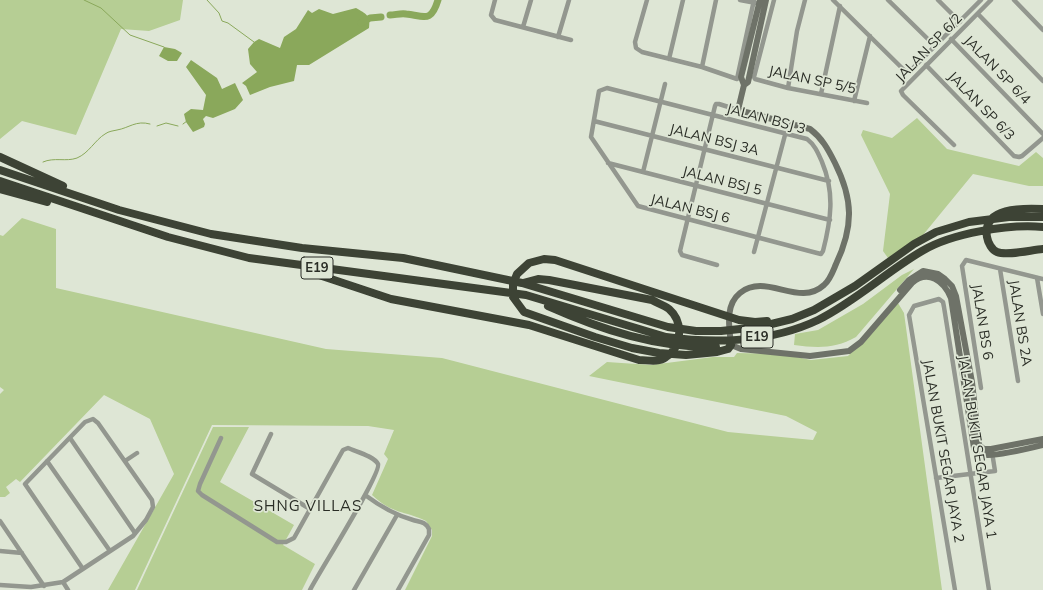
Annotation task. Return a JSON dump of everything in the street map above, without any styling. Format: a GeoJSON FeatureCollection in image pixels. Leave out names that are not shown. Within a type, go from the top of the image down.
{"type":"FeatureCollection","features":[{"type":"Feature","properties":{"kind":"highway"},"geometry":{"type":"LineString","coordinates":[[0,157],[119,210]]}},
{"type":"Feature","properties":{"kind":"highway","name":"E19"},"geometry":{"type":"LineString","coordinates":[[0,170],[119,210],[211,234],[246,241],[403,258],[522,283],[675,328],[721,331],[759,327],[792,319],[834,300],[914,244],[936,232],[969,222],[1009,217],[1043,217]]}},
{"type":"Feature","properties":{"kind":"highway","name":"E19"},"geometry":{"type":"LineString","coordinates":[[0,181],[168,237],[249,258],[526,295],[666,337],[695,340],[738,340],[793,330],[817,320],[859,295],[923,250],[950,239],[969,234],[1018,227],[1043,227]]}},
{"type":"Feature","properties":{"kind":"highway"},"geometry":{"type":"LineString","coordinates":[[0,189],[59,205],[81,209]]}},
{"type":"Feature","properties":{"kind":"highway"},"geometry":{"type":"LineString","coordinates":[[1043,209],[1013,210],[994,216],[989,222],[986,230],[990,246],[997,252],[1006,253],[1043,249]]}},
{"type":"Feature","properties":{"kind":"highway"},"geometry":{"type":"LineString","coordinates":[[724,349],[686,355],[659,353],[632,348],[595,337],[524,312],[513,297],[513,284],[522,267],[534,260],[544,259],[604,276],[739,320],[755,322],[792,319]]}},
{"type":"Feature","properties":{"kind":"highway"},"geometry":{"type":"LineString","coordinates":[[289,264],[391,299],[529,325],[639,360],[655,361],[665,358],[672,352],[679,335],[680,327],[676,317],[668,308],[652,300],[549,280],[538,279],[522,283]]}},
{"type":"Feature","properties":{"kind":"highway"},"geometry":{"type":"LineString","coordinates":[[536,297],[549,306],[623,335],[666,344],[724,349]]}},
{"type":"Feature","properties":{"kind":"street"},"geometry":{"type":"LineString","coordinates":[[495,0],[491,14],[492,18],[523,28],[571,40]]}},
{"type":"Feature","properties":{"kind":"street"},"geometry":{"type":"LineString","coordinates":[[523,28],[532,0]]}},
{"type":"Feature","properties":{"kind":"street"},"geometry":{"type":"LineString","coordinates":[[558,37],[569,0]]}},
{"type":"Feature","properties":{"kind":"street"},"geometry":{"type":"LineString","coordinates":[[647,0],[635,42],[636,48],[642,52],[702,67],[737,79],[760,2]]}},
{"type":"Feature","properties":{"kind":"street"},"geometry":{"type":"LineString","coordinates":[[669,59],[683,0]]}},
{"type":"Feature","properties":{"kind":"street"},"geometry":{"type":"LineString","coordinates":[[702,67],[716,0]]}},
{"type":"Feature","properties":{"kind":"street"},"geometry":{"type":"LineString","coordinates":[[740,0],[760,2]]}},
{"type":"Feature","properties":{"kind":"street","name":"JALAN SP 5/5"},"geometry":{"type":"LineString","coordinates":[[774,0],[754,77],[755,79],[788,88],[867,103]]}},
{"type":"Feature","properties":{"kind":"street"},"geometry":{"type":"LineString","coordinates":[[788,88],[805,0]]}},
{"type":"Feature","properties":{"kind":"street"},"geometry":{"type":"LineString","coordinates":[[834,0],[906,72],[910,71],[981,0]]}},
{"type":"Feature","properties":{"kind":"street"},"geometry":{"type":"LineString","coordinates":[[888,0],[935,46]]}},
{"type":"Feature","properties":{"kind":"street"},"geometry":{"type":"LineString","coordinates":[[938,0],[960,22]]}},
{"type":"Feature","properties":{"kind":"street","name":"JALAN SP 6/2"},"geometry":{"type":"LineString","coordinates":[[954,145],[902,95],[901,90],[992,0]]}},
{"type":"Feature","properties":{"kind":"street"},"geometry":{"type":"LineString","coordinates":[[1014,0],[1043,30]]}},
{"type":"Feature","properties":{"kind":"street"},"geometry":{"type":"LineString","coordinates":[[738,110],[744,85],[748,82],[760,2]]}},
{"type":"Feature","properties":{"kind":"street"},"geometry":{"type":"LineString","coordinates":[[822,94],[840,6]]}},
{"type":"Feature","properties":{"kind":"street"},"geometry":{"type":"LineString","coordinates":[[978,14],[1043,81]]}},
{"type":"Feature","properties":{"kind":"street"},"geometry":{"type":"LineString","coordinates":[[854,100],[870,36]]}},
{"type":"Feature","properties":{"kind":"street","name":"JALAN SP 6/4"},"geometry":{"type":"LineString","coordinates":[[951,39],[1043,134]]}},
{"type":"Feature","properties":{"kind":"street","name":"JALAN SP 6/3"},"geometry":{"type":"LineString","coordinates":[[926,65],[1014,156],[1022,156],[1043,138]]}},
{"type":"Feature","properties":{"kind":"street"},"geometry":{"type":"LineString","coordinates":[[643,172],[665,84]]}},
{"type":"Feature","properties":{"kind":"street","name":"JALAN BSJ 3"},"geometry":{"type":"LineString","coordinates":[[602,89],[607,88],[784,135],[806,139],[812,143],[829,181],[831,195],[830,220],[821,254]]}},
{"type":"Feature","properties":{"kind":"street","name":"JALAN BSJ 6"},"geometry":{"type":"LineString","coordinates":[[602,89],[599,91],[591,137],[638,206],[821,254]]}},
{"type":"Feature","properties":{"kind":"street"},"geometry":{"type":"LineString","coordinates":[[717,265],[680,253],[716,104],[810,129],[818,135],[825,144],[846,188],[849,220],[841,255],[824,285],[812,292],[800,294],[765,286],[752,286],[740,293],[733,302],[728,316],[724,349],[809,352],[844,349],[851,346],[858,340],[908,280],[923,271],[938,274],[952,286],[956,296],[972,382],[977,446],[982,455],[1043,439]]}},
{"type":"Feature","properties":{"kind":"street","name":"JALAN BSJ 3A"},"geometry":{"type":"LineString","coordinates":[[594,121],[829,181]]}},
{"type":"Feature","properties":{"kind":"street"},"geometry":{"type":"LineString","coordinates":[[754,252],[784,135]]}},
{"type":"Feature","properties":{"kind":"street","name":"JALAN BSJ 5"},"geometry":{"type":"LineString","coordinates":[[608,163],[830,220]]}},
{"type":"Feature","properties":{"kind":"street","name":"JALAN BS 6"},"geometry":{"type":"LineString","coordinates":[[981,388],[962,266],[966,260],[1000,269]]}},
{"type":"Feature","properties":{"kind":"street"},"geometry":{"type":"LineString","coordinates":[[1000,269],[1043,279]]}},
{"type":"Feature","properties":{"kind":"street","name":"JALAN BS 2A"},"geometry":{"type":"LineString","coordinates":[[1000,269],[1018,381]]}},
{"type":"Feature","properties":{"kind":"street"},"geometry":{"type":"LineString","coordinates":[[1037,278],[1043,314]]}},
{"type":"Feature","properties":{"kind":"street","name":"JALAN BUKIT SEGAR JAYA 1"},"geometry":{"type":"LineString","coordinates":[[909,315],[914,306],[939,299],[943,302],[989,590]]}},
{"type":"Feature","properties":{"kind":"street","name":"JALAN BUKIT SEGAR JAYA 2"},"geometry":{"type":"LineString","coordinates":[[909,315],[955,590]]}},
{"type":"Feature","properties":{"kind":"street"},"geometry":{"type":"LineString","coordinates":[[0,585],[19,588],[44,586],[63,582],[84,569],[136,533],[146,520],[154,504],[125,461],[93,418],[86,420],[26,482],[26,486],[84,569]]}},
{"type":"Feature","properties":{"kind":"street"},"geometry":{"type":"LineString","coordinates":[[271,434],[252,474],[310,509]]}},
{"type":"Feature","properties":{"kind":"street"},"geometry":{"type":"LineString","coordinates":[[70,438],[136,533]]}},
{"type":"Feature","properties":{"kind":"street"},"geometry":{"type":"LineString","coordinates":[[221,438],[198,491],[277,542],[292,540],[340,454],[345,449],[348,448],[373,459],[378,466],[366,495],[310,590]]}},
{"type":"Feature","properties":{"kind":"street"},"geometry":{"type":"LineString","coordinates":[[992,452],[1043,445]]}},
{"type":"Feature","properties":{"kind":"street"},"geometry":{"type":"LineString","coordinates":[[936,478],[995,471],[992,452]]}},
{"type":"Feature","properties":{"kind":"street"},"geometry":{"type":"LineString","coordinates":[[125,461],[137,453]]}},
{"type":"Feature","properties":{"kind":"street"},"geometry":{"type":"LineString","coordinates":[[47,461],[110,551]]}},
{"type":"Feature","properties":{"kind":"street"},"geometry":{"type":"LineString","coordinates":[[366,495],[383,508],[397,515],[425,524],[428,527],[430,533],[398,590]]}},
{"type":"Feature","properties":{"kind":"street"},"geometry":{"type":"LineString","coordinates":[[354,590],[397,515]]}},
{"type":"Feature","properties":{"kind":"street"},"geometry":{"type":"LineString","coordinates":[[0,521],[44,586]]}},
{"type":"Feature","properties":{"kind":"street"},"geometry":{"type":"LineString","coordinates":[[0,551],[22,553]]}},
{"type":"Feature","properties":{"kind":"street"},"geometry":{"type":"LineString","coordinates":[[63,582],[68,590]]}},
{"type":"Feature","properties":{"kind":"shaded area"},"geometry":{"type":"Polygon","coordinates":[[[0,0],[183,0],[180,20],[149,31],[121,29],[76,135],[22,121],[0,139],[0,0]]]}},
{"type":"Feature","properties":{"kind":"shaded area"},"geometry":{"type":"Polygon","coordinates":[[[356,8],[367,15],[369,20],[369,28],[309,65],[297,65],[294,81],[270,87],[250,95],[246,86],[242,83],[257,72],[250,64],[248,49],[254,42],[259,39],[280,48],[284,37],[296,29],[308,10],[312,13],[319,9],[333,14],[356,8]]]}},
{"type":"Feature","properties":{"kind":"shaded area"},"geometry":{"type":"Polygon","coordinates":[[[164,47],[175,49],[182,53],[177,61],[168,61],[159,56],[164,47]]]}},
{"type":"Feature","properties":{"kind":"shaded area"},"geometry":{"type":"Polygon","coordinates":[[[191,60],[217,78],[222,89],[235,83],[243,100],[235,109],[213,118],[206,116],[203,119],[205,124],[204,127],[193,132],[186,122],[184,114],[191,109],[203,110],[206,95],[186,67],[191,60]]]}},
{"type":"Feature","properties":{"kind":"shaded area"},"geometry":{"type":"Polygon","coordinates":[[[917,118],[947,149],[1019,166],[1036,152],[1043,158],[1043,186],[1029,186],[973,174],[923,235],[888,258],[883,251],[890,194],[861,135],[863,130],[892,138],[917,118]]]}},
{"type":"Feature","properties":{"kind":"shaded area"},"geometry":{"type":"Polygon","coordinates":[[[22,218],[56,229],[56,288],[326,349],[442,358],[728,432],[813,440],[817,432],[786,416],[589,376],[607,362],[651,365],[713,357],[734,357],[737,353],[782,354],[811,360],[848,356],[898,303],[904,313],[942,590],[405,590],[432,536],[432,530],[426,521],[386,506],[372,495],[388,459],[384,454],[394,430],[368,426],[212,425],[135,590],[108,590],[174,474],[150,419],[104,395],[20,482],[16,479],[6,487],[10,493],[5,497],[0,497],[0,394],[4,390],[0,387],[0,235],[3,236],[22,218]]]}},
{"type":"Feature","properties":{"kind":"shaded area"},"geometry":{"type":"Polygon","coordinates":[[[914,269],[856,337],[841,344],[826,347],[794,345],[795,334],[818,330],[863,304],[902,275],[914,269]]]}},
{"type":"Feature","properties":{"kind":"shaded area"},"geometry":{"type":"Polygon","coordinates":[[[213,427],[249,427],[220,482],[294,525],[283,545],[315,564],[302,590],[137,590],[213,427]]]}},
{"type":"Feature","properties":{"kind":"waterway"},"geometry":{"type":"LineString","coordinates":[[84,0],[101,8],[130,35],[164,47]]}},
{"type":"Feature","properties":{"kind":"waterway"},"geometry":{"type":"LineString","coordinates":[[207,0],[219,13],[222,21],[228,23],[254,42]]}},
{"type":"Feature","properties":{"kind":"waterway"},"geometry":{"type":"LineString","coordinates":[[390,15],[404,14],[423,17],[430,15],[433,12],[438,0]]}},
{"type":"Feature","properties":{"kind":"waterway"},"geometry":{"type":"LineString","coordinates":[[361,23],[370,18],[381,17]]}},
{"type":"Feature","properties":{"kind":"waterway"},"geometry":{"type":"LineString","coordinates":[[183,124],[187,121]]}},
{"type":"Feature","properties":{"kind":"waterway"},"geometry":{"type":"LineString","coordinates":[[43,162],[77,158],[85,153],[108,132],[141,123],[150,124]]}},
{"type":"Feature","properties":{"kind":"waterway"},"geometry":{"type":"LineString","coordinates":[[157,126],[166,123],[178,126]]}},
{"type":"Feature","properties":{"kind":"district","name":"SHNG VILLAS"},"geometry":{"type":"Point","coordinates":[308,506]}}]}
